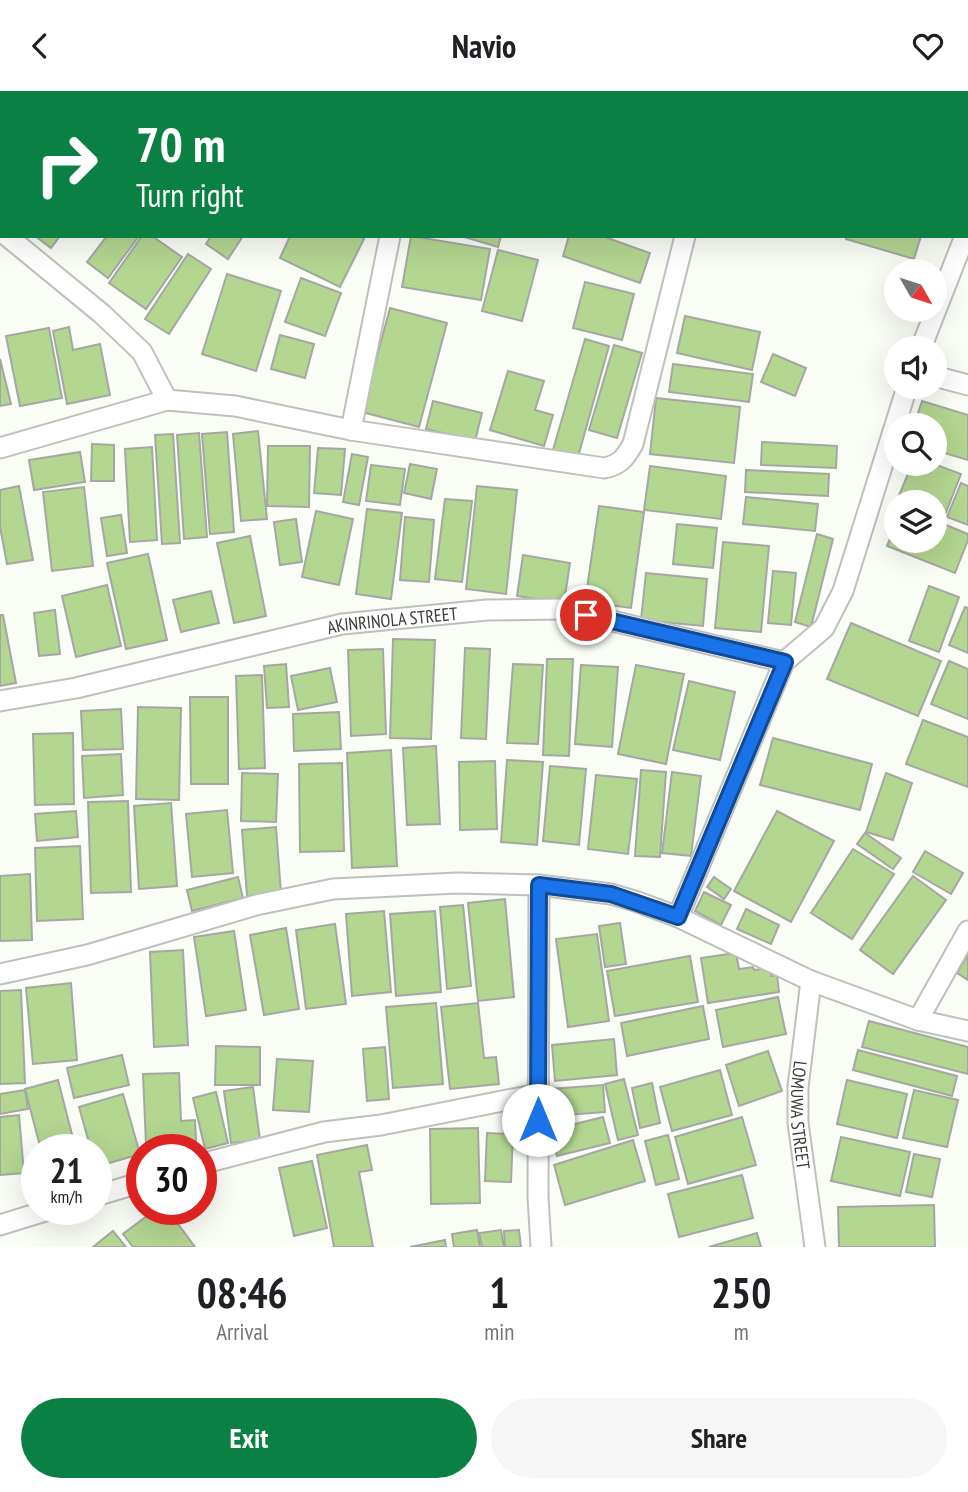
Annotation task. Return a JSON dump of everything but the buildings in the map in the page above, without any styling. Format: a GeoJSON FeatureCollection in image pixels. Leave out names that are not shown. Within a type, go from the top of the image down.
{"type":"FeatureCollection","features":[{"type":"Feature","properties":{"kind":"street"},"geometry":{"type":"LineString","coordinates":[[9,238],[102,314],[142,352],[167,400]]}},
{"type":"Feature","properties":{"kind":"street"},"geometry":{"type":"LineString","coordinates":[[351,430],[390,238]]}},
{"type":"Feature","properties":{"kind":"street"},"geometry":{"type":"LineString","coordinates":[[0,448],[167,400],[235,406],[351,430],[604,468],[616,466],[625,458],[633,444],[684,238]]}},
{"type":"Feature","properties":{"kind":"street"},"geometry":{"type":"LineString","coordinates":[[926,336],[964,238]]}},
{"type":"Feature","properties":{"kind":"street"},"geometry":{"type":"LineString","coordinates":[[947,379],[968,385]]}},
{"type":"Feature","properties":{"kind":"street"},"geometry":{"type":"LineString","coordinates":[[678,917],[785,662],[824,628],[843,591],[903,399]]}},
{"type":"Feature","properties":{"kind":"street","name":"AKINRINOLA STREET"},"geometry":{"type":"LineString","coordinates":[[0,701],[76,688],[342,624],[487,610],[562,609],[785,662]]}},
{"type":"Feature","properties":{"kind":"street"},"geometry":{"type":"LineString","coordinates":[[0,974],[87,955],[256,905],[333,889],[446,883],[539,885],[611,894],[678,917],[811,981],[918,1020],[968,1031]]}},
{"type":"Feature","properties":{"kind":"street"},"geometry":{"type":"LineString","coordinates":[[539,885],[538,1197],[541,1247]]}},
{"type":"Feature","properties":{"kind":"street"},"geometry":{"type":"LineString","coordinates":[[918,1020],[968,931]]}},
{"type":"Feature","properties":{"kind":"street","name":"LOMUWA STREET"},"geometry":{"type":"LineString","coordinates":[[811,981],[798,1087],[798,1123],[815,1247]]}},
{"type":"Feature","properties":{"kind":"street"},"geometry":{"type":"LineString","coordinates":[[217,1160],[324,1132],[381,1125],[538,1094]]}},
{"type":"Feature","properties":{"kind":"street"},"geometry":{"type":"LineString","coordinates":[[0,1225],[21,1219]]}},
{"type":"Feature","properties":{"kind":"route"},"geometry":{"type":"LineString","coordinates":[[538,1120],[539,885],[611,894],[678,917],[785,662],[586,615]]}}]}
